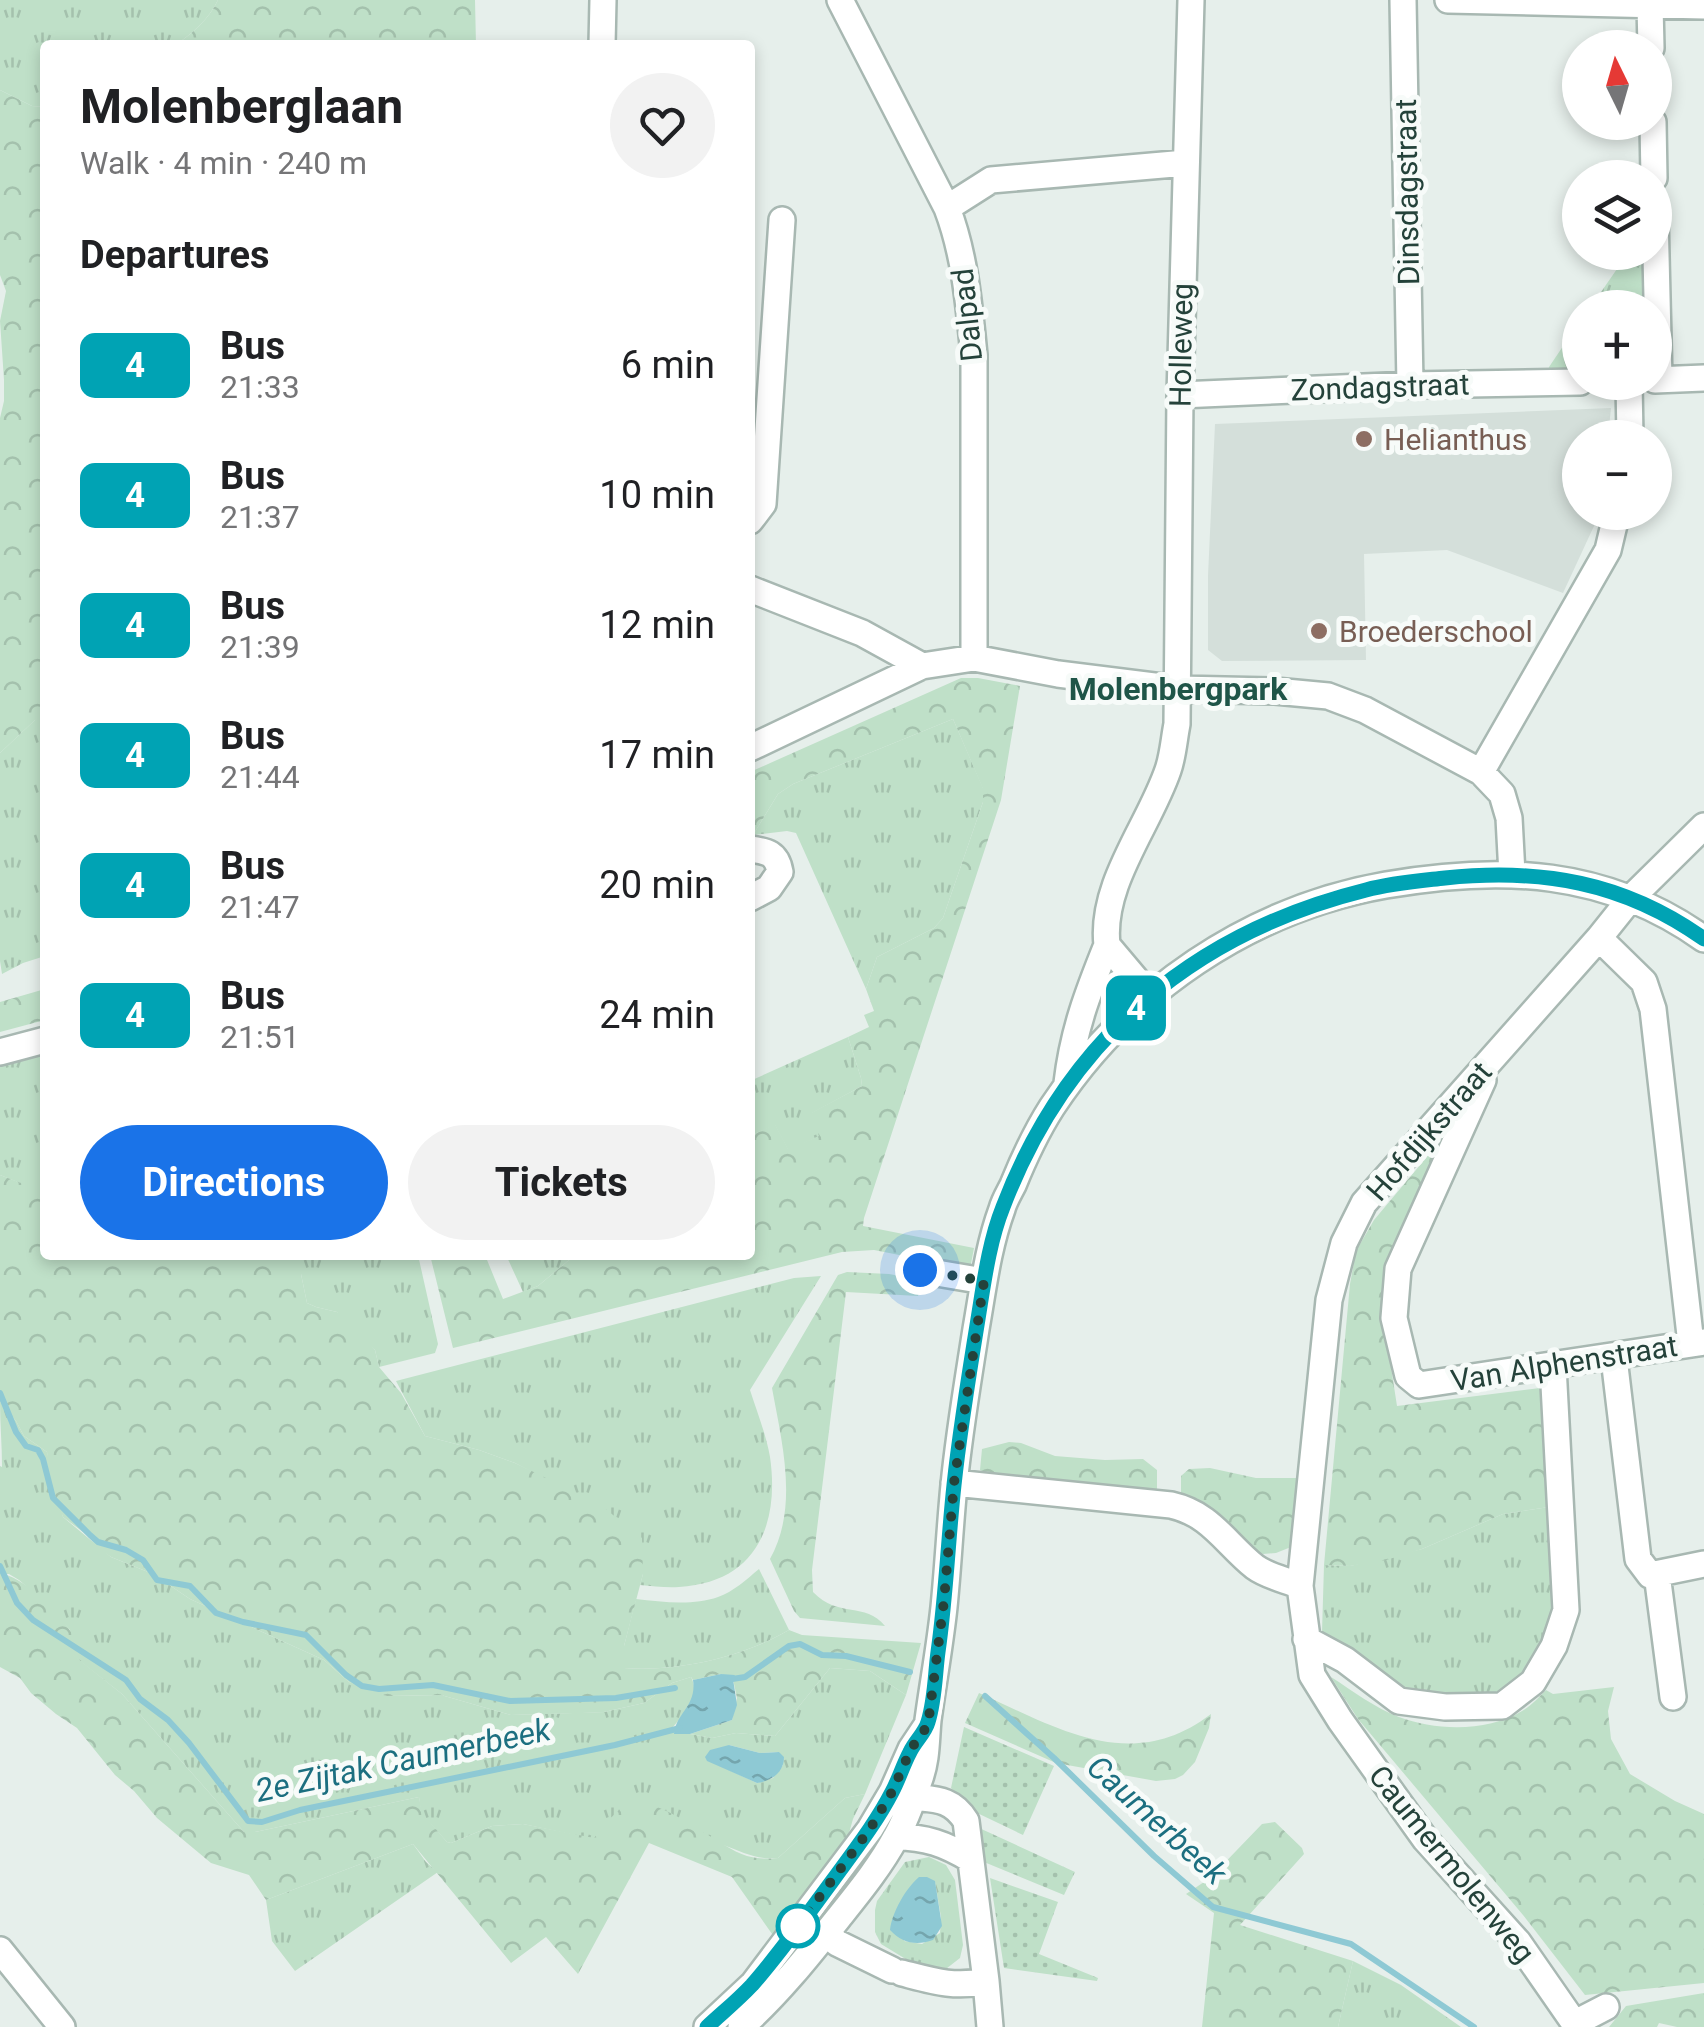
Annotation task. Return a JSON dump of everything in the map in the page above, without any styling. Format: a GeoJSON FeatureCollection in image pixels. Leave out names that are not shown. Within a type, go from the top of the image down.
{"type":"FeatureCollection","features":[{"type":"Feature","properties":{"kind":"street"},"geometry":{"type":"LineString","coordinates":[[602,40],[603,0]]}},
{"type":"Feature","properties":{"kind":"street","name":"Dalpad"},"geometry":{"type":"LineString","coordinates":[[840,0],[948,208],[959,238],[974,355],[974,658]]}},
{"type":"Feature","properties":{"kind":"street","name":"Holleweg"},"geometry":{"type":"LineString","coordinates":[[1066,1088],[1071,1046],[1107,944],[1111,895],[1169,768],[1177,724],[1180,395],[1192,0]]}},
{"type":"Feature","properties":{"kind":"street","name":"Dinsdagstraat"},"geometry":{"type":"LineString","coordinates":[[1403,0],[1410,385]]}},
{"type":"Feature","properties":{"kind":"street"},"geometry":{"type":"LineString","coordinates":[[1448,0],[1704,6]]}},
{"type":"Feature","properties":{"kind":"street"},"geometry":{"type":"LineString","coordinates":[[1650,5],[1651,30]]}},
{"type":"Feature","properties":{"kind":"street"},"geometry":{"type":"LineString","coordinates":[[948,208],[991,180],[1186,163]]}},
{"type":"Feature","properties":{"kind":"street"},"geometry":{"type":"LineString","coordinates":[[755,515],[763,504],[782,220]]}},
{"type":"Feature","properties":{"kind":"street"},"geometry":{"type":"LineString","coordinates":[[1672,379],[1704,378]]}},
{"type":"Feature","properties":{"kind":"street","name":"Zondagstraat"},"geometry":{"type":"LineString","coordinates":[[1180,395],[1562,382]]}},
{"type":"Feature","properties":{"kind":"street"},"geometry":{"type":"LineString","coordinates":[[1482,772],[1608,550],[1613,530]]}},
{"type":"Feature","properties":{"kind":"street"},"geometry":{"type":"LineString","coordinates":[[755,591],[862,633],[922,666]]}},
{"type":"Feature","properties":{"kind":"street"},"geometry":{"type":"LineString","coordinates":[[755,746],[922,666],[974,658],[1058,674],[1178,689],[1328,696],[1365,710],[1482,772],[1502,794],[1509,818],[1512,874]]}},
{"type":"Feature","properties":{"kind":"street","name":"Hofdijkstraat"},"geometry":{"type":"LineString","coordinates":[[1300,1586],[1329,1300],[1344,1243],[1364,1204],[1631,898],[1704,826]]}},
{"type":"Feature","properties":{"kind":"street"},"geometry":{"type":"LineString","coordinates":[[755,850],[772,854],[780,872],[769,888],[755,895]]}},
{"type":"Feature","properties":{"kind":"street"},"geometry":{"type":"LineString","coordinates":[[742,2027],[794,1974],[896,1837],[911,1749],[928,1725],[954,1483],[984,1281],[1002,1209],[1031,1144],[1066,1088],[1100,1045],[1150,996],[1223,944],[1285,914],[1376,887],[1471,875],[1540,876],[1584,883],[1698,926]]}},
{"type":"Feature","properties":{"kind":"street"},"geometry":{"type":"LineString","coordinates":[[1598,938],[1644,982],[1653,1009],[1698,1343]]}},
{"type":"Feature","properties":{"kind":"street"},"geometry":{"type":"LineString","coordinates":[[1107,944],[1150,996]]}},
{"type":"Feature","properties":{"kind":"street"},"geometry":{"type":"LineString","coordinates":[[0,1052],[40,1041]]}},
{"type":"Feature","properties":{"kind":"street","name":"Van Alphenstraat"},"geometry":{"type":"LineString","coordinates":[[1493,1058],[1398,1270],[1394,1318],[1408,1376],[1420,1385],[1698,1343]]}},
{"type":"Feature","properties":{"kind":"street"},"geometry":{"type":"LineString","coordinates":[[920,1270],[984,1281]]}},
{"type":"Feature","properties":{"kind":"street"},"geometry":{"type":"LineString","coordinates":[[1614,1358],[1638,1559],[1650,1575],[1704,1564]]}},
{"type":"Feature","properties":{"kind":"street"},"geometry":{"type":"LineString","coordinates":[[1306,1639],[1345,1660],[1399,1701],[1446,1707],[1502,1706],[1533,1682],[1554,1646],[1566,1610],[1553,1366]]}},
{"type":"Feature","properties":{"kind":"street"},"geometry":{"type":"LineString","coordinates":[[954,1483],[1189,1509],[1211,1523],[1258,1570],[1300,1586]]}},
{"type":"Feature","properties":{"kind":"street"},"geometry":{"type":"LineString","coordinates":[[1657,1574],[1673,1697]]}},
{"type":"Feature","properties":{"kind":"street","name":"Caumermolenweg"},"geometry":{"type":"LineString","coordinates":[[1300,1586],[1312,1675],[1340,1720],[1425,1839],[1518,1942],[1576,2025]]}},
{"type":"Feature","properties":{"kind":"street"},"geometry":{"type":"LineString","coordinates":[[902,1795],[939,1799],[966,1821],[990,2027]]}},
{"type":"Feature","properties":{"kind":"street"},"geometry":{"type":"LineString","coordinates":[[707,2027],[764,1970],[870,1829],[902,1795]]}},
{"type":"Feature","properties":{"kind":"street"},"geometry":{"type":"LineString","coordinates":[[896,1837],[948,1846],[970,1859]]}},
{"type":"Feature","properties":{"kind":"street"},"geometry":{"type":"LineString","coordinates":[[826,1933],[838,1943],[897,1971],[947,1984],[986,1981]]}},
{"type":"Feature","properties":{"kind":"street"},"geometry":{"type":"LineString","coordinates":[[0,1950],[62,2027]]}},
{"type":"Feature","properties":{"kind":"street"},"geometry":{"type":"LineString","coordinates":[[1576,2025],[1606,2007]]}},
{"type":"Feature","properties":{"kind":"shaded area"},"geometry":{"type":"Polygon","coordinates":[[[1611,408],[1610,420],[1562,420],[1562,530],[1592,530],[1563,593],[1447,550],[1364,554],[1366,660],[1222,661],[1208,650],[1215,424],[1611,408]]]}},
{"type":"Feature","properties":{"kind":"green space"},"geometry":{"type":"Polygon","coordinates":[[[0,0],[218,0],[200,26],[182,40],[40,40],[40,107],[0,90],[0,0]]]}},
{"type":"Feature","properties":{"kind":"green space"},"geometry":{"type":"Polygon","coordinates":[[[218,0],[475,0],[476,40],[182,40],[218,0]]]}},
{"type":"Feature","properties":{"kind":"green space"},"geometry":{"type":"Polygon","coordinates":[[[0,90],[40,107],[40,720],[0,753],[0,418],[4,380],[0,321],[6,291],[0,275],[0,90]]]}},
{"type":"Feature","properties":{"kind":"green space"},"geometry":{"type":"Polygon","coordinates":[[[1616,270],[1648,270],[1648,290],[1602,290],[1616,270]]]}},
{"type":"Feature","properties":{"kind":"green space"},"geometry":{"type":"Polygon","coordinates":[[[1562,348],[1562,375],[1548,375],[1562,348]]]}},
{"type":"Feature","properties":{"kind":"green space"},"geometry":{"type":"Polygon","coordinates":[[[961,678],[1020,686],[1001,800],[863,1226],[974,1248],[970,1269],[874,1250],[842,1252],[453,1348],[431,1260],[487,1260],[503,1299],[538,1286],[569,1260],[755,1260],[755,1134],[775,1124],[788,1149],[819,1136],[811,1113],[862,1086],[848,1037],[869,1027],[864,1015],[874,1011],[866,989],[877,957],[934,928],[943,918],[983,802],[983,789],[953,719],[793,784],[778,794],[755,832],[755,770],[961,678]]]}},
{"type":"Feature","properties":{"kind":"green space"},"geometry":{"type":"Polygon","coordinates":[[[40,719],[40,958],[2,974],[0,961],[0,753],[40,719]]]}},
{"type":"Feature","properties":{"kind":"green space"},"geometry":{"type":"Polygon","coordinates":[[[953,719],[983,788],[983,802],[943,918],[934,928],[877,957],[866,989],[796,833],[755,835],[778,794],[793,784],[953,719]]]}},
{"type":"Feature","properties":{"kind":"green space"},"geometry":{"type":"Polygon","coordinates":[[[40,990],[40,1021],[0,1032],[0,1002],[40,990]]]}},
{"type":"Feature","properties":{"kind":"green space"},"geometry":{"type":"Polygon","coordinates":[[[848,1037],[862,1086],[812,1113],[820,1136],[788,1150],[775,1125],[755,1134],[755,1079],[848,1037]]]}},
{"type":"Feature","properties":{"kind":"green space"},"geometry":{"type":"Polygon","coordinates":[[[40,1055],[40,1183],[20,1183],[0,1175],[0,1066],[40,1055]]]}},
{"type":"Feature","properties":{"kind":"green space"},"geometry":{"type":"Polygon","coordinates":[[[1467,1109],[1382,1309],[1397,1406],[1540,1388],[1549,1507],[1503,1514],[1386,1560],[1350,1566],[1324,1565],[1356,1251],[1374,1220],[1467,1109]]]}},
{"type":"Feature","properties":{"kind":"green space"},"geometry":{"type":"Polygon","coordinates":[[[0,1175],[21,1183],[40,1183],[40,1260],[301,1260],[307,1303],[350,1319],[375,1350],[379,1367],[401,1393],[425,1436],[515,1463],[598,1503],[642,1538],[643,1574],[624,1646],[624,1668],[666,1668],[709,1661],[751,1648],[789,1630],[802,1635],[921,1643],[906,1695],[870,1671],[830,1668],[775,1736],[736,1733],[712,1738],[690,1734],[732,1720],[737,1698],[733,1679],[721,1674],[672,1683],[644,1703],[604,1712],[511,1715],[441,1695],[387,1696],[368,1691],[349,1682],[324,1660],[190,1599],[153,1574],[98,1548],[63,1517],[51,1484],[47,1452],[24,1436],[0,1402],[0,1175]]]}},
{"type":"Feature","properties":{"kind":"green space"},"geometry":{"type":"Polygon","coordinates":[[[301,1260],[419,1260],[438,1344],[435,1353],[379,1367],[375,1350],[337,1312],[307,1303],[301,1260]]]}},
{"type":"Feature","properties":{"kind":"green space"},"geometry":{"type":"Polygon","coordinates":[[[508,1260],[569,1260],[538,1286],[523,1292],[508,1260]]]}},
{"type":"Feature","properties":{"kind":"green space"},"geometry":{"type":"Polygon","coordinates":[[[847,1272],[922,1280],[918,1296],[846,1292],[812,1570],[813,1592],[823,1600],[869,1614],[885,1626],[800,1618],[770,1559],[779,1539],[786,1497],[772,1388],[838,1275],[847,1272]]]}},
{"type":"Feature","properties":{"kind":"green space"},"geometry":{"type":"Polygon","coordinates":[[[821,1276],[750,1390],[770,1457],[771,1506],[766,1527],[744,1562],[727,1575],[705,1583],[674,1587],[640,1585],[643,1574],[555,1484],[515,1463],[425,1436],[396,1381],[794,1278],[821,1276]]]}},
{"type":"Feature","properties":{"kind":"green space"},"geometry":{"type":"Polygon","coordinates":[[[0,1402],[24,1436],[47,1452],[63,1517],[111,1557],[153,1574],[190,1599],[324,1660],[349,1682],[387,1696],[441,1695],[511,1715],[604,1712],[644,1703],[672,1683],[691,1677],[693,1697],[673,1727],[674,1733],[712,1738],[736,1733],[775,1736],[830,1668],[870,1671],[906,1695],[865,1794],[845,1798],[778,1858],[756,1857],[696,1837],[612,1818],[594,1839],[523,1824],[492,1826],[451,1843],[421,1813],[419,1797],[244,1832],[122,1694],[71,1654],[70,1630],[48,1605],[19,1580],[0,1574],[0,1402]],[[729,1745],[716,1764],[757,1783],[773,1778],[783,1765],[779,1752],[760,1753],[729,1745]]]}},
{"type":"Feature","properties":{"kind":"green space"},"geometry":{"type":"Polygon","coordinates":[[[1009,1442],[1055,1456],[1143,1459],[1157,1470],[1157,1491],[988,1475],[980,1470],[982,1449],[1009,1442]]]}},
{"type":"Feature","properties":{"kind":"green space"},"geometry":{"type":"Polygon","coordinates":[[[1210,1468],[1256,1478],[1304,1478],[1298,1536],[1291,1547],[1263,1554],[1248,1548],[1198,1499],[1181,1493],[1181,1476],[1189,1469],[1210,1468]]]}},
{"type":"Feature","properties":{"kind":"green space"},"geometry":{"type":"Polygon","coordinates":[[[1549,1507],[1554,1597],[1548,1632],[1531,1667],[1513,1684],[1487,1696],[1415,1698],[1379,1677],[1322,1632],[1324,1565],[1350,1566],[1422,1549],[1503,1514],[1549,1507]]]}},
{"type":"Feature","properties":{"kind":"green space"},"geometry":{"type":"Polygon","coordinates":[[[759,1569],[789,1630],[751,1648],[709,1661],[666,1668],[624,1668],[624,1646],[636,1599],[708,1600],[729,1592],[759,1569]]]}},
{"type":"Feature","properties":{"kind":"green space"},"geometry":{"type":"Polygon","coordinates":[[[0,1574],[18,1580],[49,1605],[73,1636],[77,1648],[72,1654],[122,1694],[244,1832],[419,1797],[422,1813],[451,1843],[492,1826],[523,1824],[594,1838],[618,1811],[639,1803],[670,1813],[734,1851],[778,1858],[845,1798],[865,1794],[842,1858],[777,1941],[732,1877],[649,1843],[578,1974],[546,1937],[511,1963],[413,1844],[266,1900],[249,1875],[211,1863],[157,1818],[77,1728],[31,1693],[20,1678],[0,1667],[0,1574]]]}},
{"type":"Feature","properties":{"kind":"green space"},"geometry":{"type":"Polygon","coordinates":[[[1331,1677],[1390,1713],[1445,1727],[1478,1726],[1508,1718],[1529,1707],[1546,1690],[1553,1694],[1614,1687],[1608,1711],[1611,1739],[1630,1774],[1704,1814],[1704,1983],[1585,1995],[1358,1719],[1331,1677]]]}},
{"type":"Feature","properties":{"kind":"green space"},"geometry":{"type":"Polygon","coordinates":[[[979,1693],[1066,1731],[1123,1743],[1152,1741],[1181,1732],[1211,1714],[1195,1762],[1175,1779],[1156,1781],[1056,1763],[965,1723],[979,1693]]]}},
{"type":"Feature","properties":{"kind":"green space"},"geometry":{"type":"Polygon","coordinates":[[[964,1727],[1054,1766],[1023,1835],[973,1811],[951,1788],[964,1727]]]}},
{"type":"Feature","properties":{"kind":"green space"},"geometry":{"type":"Polygon","coordinates":[[[1275,1822],[1304,1854],[1240,1925],[1353,1961],[1338,2027],[1202,2027],[1214,1913],[1186,1894],[1210,1878],[1262,1824],[1275,1822]]]}},
{"type":"Feature","properties":{"kind":"green space"},"geometry":{"type":"Polygon","coordinates":[[[977,1827],[1075,1872],[1064,1895],[984,1862],[977,1827]]]}},
{"type":"Feature","properties":{"kind":"green space"},"geometry":{"type":"Polygon","coordinates":[[[413,1844],[438,1872],[295,1971],[272,1941],[266,1900],[413,1844]]]}},
{"type":"Feature","properties":{"kind":"green space"},"geometry":{"type":"Polygon","coordinates":[[[929,1857],[946,1865],[955,1880],[963,1945],[960,1958],[942,1972],[927,1972],[881,1944],[875,1932],[877,1901],[905,1862],[929,1857]],[[935,1882],[904,1941],[922,1944],[940,1933],[935,1882]]]}},
{"type":"Feature","properties":{"kind":"green space"},"geometry":{"type":"Polygon","coordinates":[[[990,1878],[1058,1902],[1039,1954],[1098,1978],[1097,1981],[1004,1968],[990,1878]]]}},
{"type":"Feature","properties":{"kind":"green space"},"geometry":{"type":"Polygon","coordinates":[[[1353,1961],[1401,1985],[1461,2027],[1338,2027],[1353,1961]]]}},
{"type":"Feature","properties":{"kind":"green space"},"geometry":{"type":"Polygon","coordinates":[[[1704,1993],[1704,2027],[1659,2023],[1657,2027],[1609,2027],[1626,2006],[1704,1993]]]}},
{"type":"Feature","properties":{"kind":"water"},"geometry":{"type":"Polygon","coordinates":[[[735,1675],[737,1705],[732,1720],[690,1734],[674,1734],[692,1696],[693,1680],[735,1675]]]}},
{"type":"Feature","properties":{"kind":"water"},"geometry":{"type":"Polygon","coordinates":[[[729,1745],[760,1753],[779,1752],[784,1757],[782,1768],[772,1778],[757,1783],[707,1761],[710,1750],[729,1745]]]}},
{"type":"Feature","properties":{"kind":"water"},"geometry":{"type":"Polygon","coordinates":[[[919,1877],[935,1881],[942,1926],[933,1940],[915,1943],[890,1930],[900,1901],[919,1877]]]}},
{"type":"Feature","properties":{"kind":"waterway","name":"Caumerbeek"},"geometry":{"type":"LineString","coordinates":[[0,1393],[16,1432],[43,1459],[53,1498],[98,1542],[143,1560],[157,1580],[190,1586],[216,1613],[306,1635],[362,1686],[379,1689],[433,1685],[510,1701],[616,1698],[675,1688]]}},
{"type":"Feature","properties":{"kind":"waterway","name":"2e Zijtak Caumerbeek"},"geometry":{"type":"LineString","coordinates":[[0,1566],[17,1603],[33,1620],[126,1680],[140,1699],[168,1720],[189,1743],[248,1821],[262,1822],[300,1810],[680,1728]]}},
{"type":"Feature","properties":{"kind":"waterway","name":"Caumerbeek"},"geometry":{"type":"LineString","coordinates":[[726,1680],[745,1677],[789,1646],[800,1644],[822,1655],[846,1656],[910,1672]]}},
{"type":"Feature","properties":{"kind":"waterway","name":"Caumerbeek"},"geometry":{"type":"LineString","coordinates":[[985,1696],[1213,1907],[1351,1944],[1474,2027]]}},
{"type":"Feature","properties":{"kind":"bus line","name":"4"},"geometry":{"type":"LineString","coordinates":[[707,2027],[753,1984],[870,1829],[911,1749],[928,1725],[970,1364],[984,1281],[1002,1209],[1052,1106],[1100,1045],[1150,996],[1223,944],[1285,914],[1376,887],[1492,874],[1568,880],[1631,898],[1704,939]]}},
{"type":"Feature","properties":{"kind":"place","name":"Helianthus"},"geometry":{"type":"Point","coordinates":[1364,439]}},
{"type":"Feature","properties":{"kind":"place","name":"Broederschool"},"geometry":{"type":"Point","coordinates":[1319,631]}},
{"type":"Feature","properties":{"kind":"district","name":"Molenbergpark"},"geometry":{"type":"Point","coordinates":[1178,689]}},
{"type":"Feature","properties":{"kind":"route"},"geometry":{"type":"LineString","coordinates":[[798,1926],[870,1829],[911,1749],[928,1725],[954,1483],[984,1281],[920,1270]]}}]}
